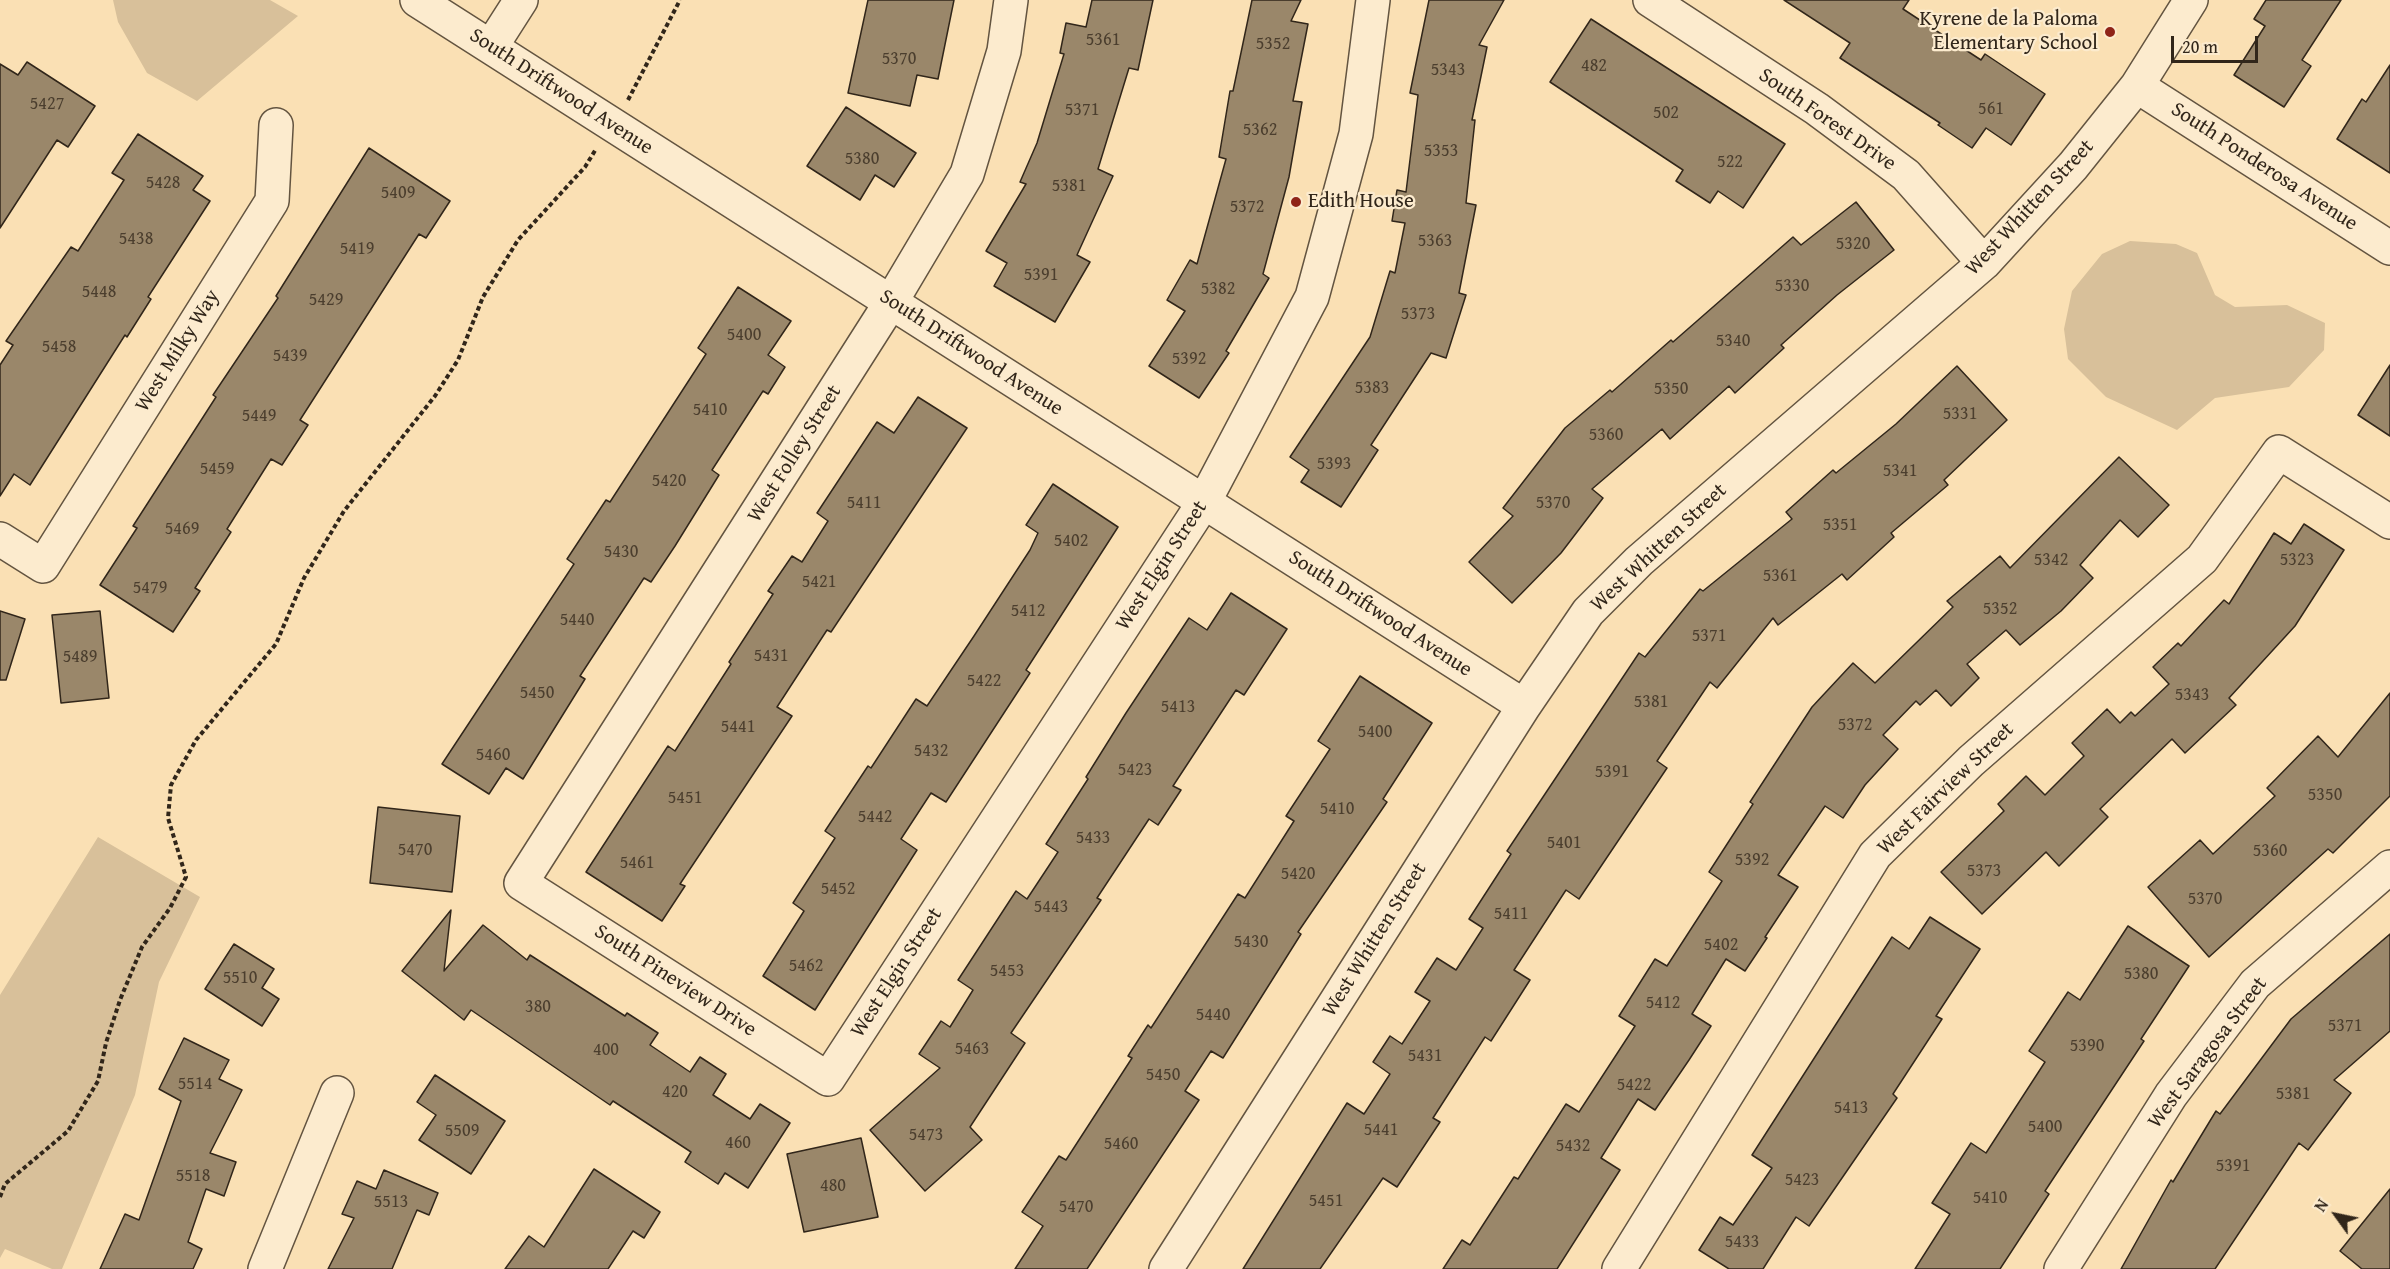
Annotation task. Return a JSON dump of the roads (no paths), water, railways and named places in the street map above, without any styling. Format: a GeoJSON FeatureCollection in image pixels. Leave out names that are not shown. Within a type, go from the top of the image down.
{"type":"FeatureCollection","features":[{"type":"Feature","properties":{"kind":"street","name":"South Driftwood Avenue"},"geometry":{"type":"LineString","coordinates":[[417,0],[1524,706]]}},
{"type":"Feature","properties":{"kind":"street"},"geometry":{"type":"LineString","coordinates":[[492,47],[521,0]]}},
{"type":"Feature","properties":{"kind":"street","name":"West Folley Street"},"geometry":{"type":"LineString","coordinates":[[521,883],[891,302],[967,174],[1004,51],[1011,0]]}},
{"type":"Feature","properties":{"kind":"street","name":"West Elgin Street"},"geometry":{"type":"LineString","coordinates":[[828,1079],[1204,502],[1312,297],[1356,134],[1372,0]]}},
{"type":"Feature","properties":{"kind":"street","name":"South Forest Drive"},"geometry":{"type":"LineString","coordinates":[[1650,0],[1817,109],[1906,175],[1984,263]]}},
{"type":"Feature","properties":{"kind":"street","name":"West Whitten Street"},"geometry":{"type":"LineString","coordinates":[[1166,1269],[1524,706],[1588,612],[1639,561],[1984,263],[2073,166],[2137,87],[2191,0]]}},
{"type":"Feature","properties":{"kind":"street","name":"South Ponderosa Avenue"},"geometry":{"type":"LineString","coordinates":[[2137,87],[2390,248]]}},
{"type":"Feature","properties":{"kind":"street","name":"West Milky Way"},"geometry":{"type":"LineString","coordinates":[[0,539],[43,566],[272,201],[276,125]]}},
{"type":"Feature","properties":{"kind":"street","name":"West Fairview Street"},"geometry":{"type":"LineString","coordinates":[[1618,1269],[1875,855],[1971,762],[2202,559],[2279,452],[2390,522]]}},
{"type":"Feature","properties":{"kind":"street","name":"West Saragosa Street"},"geometry":{"type":"LineString","coordinates":[[2061,1269],[2171,1095],[2255,984],[2390,867]]}},
{"type":"Feature","properties":{"kind":"street","name":"South Pineview Drive"},"geometry":{"type":"LineString","coordinates":[[521,883],[828,1079]]}},
{"type":"Feature","properties":{"kind":"street"},"geometry":{"type":"LineString","coordinates":[[265,1269],[337,1093]]}},
{"type":"Feature","properties":{"kind":"place","name":"Kyrene de la Paloma Elementary School"},"geometry":{"type":"Point","coordinates":[2110,32]}},
{"type":"Feature","properties":{"kind":"place","name":"Edith House"},"geometry":{"type":"Point","coordinates":[1296,202]}}]}
